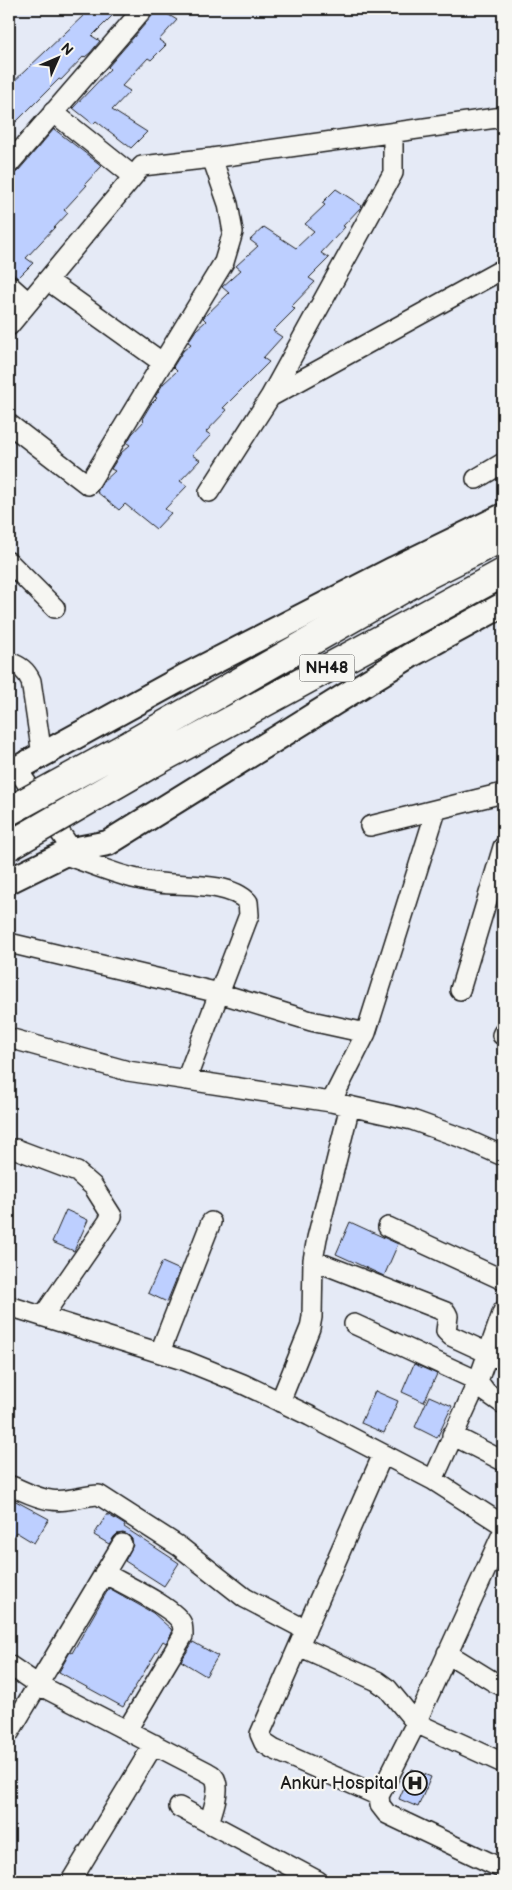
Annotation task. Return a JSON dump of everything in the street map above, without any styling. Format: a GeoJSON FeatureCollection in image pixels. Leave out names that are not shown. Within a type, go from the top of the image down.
{"type":"FeatureCollection","features":[{"type":"Feature","properties":{"kind":"highway","name":"NH48"},"geometry":{"type":"LineString","coordinates":[[9,811],[425,576],[503,537]]}},
{"type":"Feature","properties":{"kind":"highway","name":"NH48"},"geometry":{"type":"LineString","coordinates":[[9,846],[151,764],[503,573]]}},
{"type":"Feature","properties":{"kind":"main road"},"geometry":{"type":"LineString","coordinates":[[12,770],[184,677],[394,569],[503,516]]}},
{"type":"Feature","properties":{"kind":"main road"},"geometry":{"type":"LineString","coordinates":[[9,881],[68,852],[108,843],[411,655],[503,605]]}},
{"type":"Feature","properties":{"kind":"street"},"geometry":{"type":"LineString","coordinates":[[9,164],[143,9]]}},
{"type":"Feature","properties":{"kind":"street"},"geometry":{"type":"LineString","coordinates":[[53,112],[133,176]]}},
{"type":"Feature","properties":{"kind":"street"},"geometry":{"type":"LineString","coordinates":[[9,326],[142,166],[503,117]]}},
{"type":"Feature","properties":{"kind":"street"},"geometry":{"type":"LineString","coordinates":[[209,492],[270,397],[393,173],[393,132]]}},
{"type":"Feature","properties":{"kind":"street"},"geometry":{"type":"LineString","coordinates":[[9,424],[88,485],[224,262],[233,232],[228,204],[212,158]]}},
{"type":"Feature","properties":{"kind":"street"},"geometry":{"type":"LineString","coordinates":[[270,397],[503,269]]}},
{"type":"Feature","properties":{"kind":"street"},"geometry":{"type":"LineString","coordinates":[[47,280],[164,363]]}},
{"type":"Feature","properties":{"kind":"street"},"geometry":{"type":"LineString","coordinates":[[9,285],[28,302]]}},
{"type":"Feature","properties":{"kind":"street"},"geometry":{"type":"LineString","coordinates":[[476,479],[503,462]]}},
{"type":"Feature","properties":{"kind":"street"},"geometry":{"type":"LineString","coordinates":[[9,562],[55,608]]}},
{"type":"Feature","properties":{"kind":"street"},"geometry":{"type":"LineString","coordinates":[[9,662],[27,672],[31,681],[42,755]]}},
{"type":"Feature","properties":{"kind":"street"},"geometry":{"type":"LineString","coordinates":[[12,770],[68,852],[131,878],[159,883],[192,885],[231,892],[242,896],[248,902],[249,915],[186,1080]]}},
{"type":"Feature","properties":{"kind":"street"},"geometry":{"type":"LineString","coordinates":[[370,826],[503,793]]}},
{"type":"Feature","properties":{"kind":"street"},"geometry":{"type":"LineString","coordinates":[[332,1102],[366,1033],[436,811]]}},
{"type":"Feature","properties":{"kind":"street"},"geometry":{"type":"LineString","coordinates":[[460,990],[503,847]]}},
{"type":"Feature","properties":{"kind":"street"},"geometry":{"type":"LineString","coordinates":[[9,943],[219,993],[311,1021],[366,1033]]}},
{"type":"Feature","properties":{"kind":"street"},"geometry":{"type":"LineString","coordinates":[[9,1038],[128,1071],[332,1102],[412,1120],[465,1139],[503,1156]]}},
{"type":"Feature","properties":{"kind":"street"},"geometry":{"type":"LineString","coordinates":[[280,1402],[310,1328],[312,1317],[313,1260],[350,1106]]}},
{"type":"Feature","properties":{"kind":"street"},"geometry":{"type":"LineString","coordinates":[[16,1149],[77,1172],[93,1186],[112,1216],[43,1316]]}},
{"type":"Feature","properties":{"kind":"street"},"geometry":{"type":"LineString","coordinates":[[160,1352],[211,1222]]}},
{"type":"Feature","properties":{"kind":"street"},"geometry":{"type":"LineString","coordinates":[[388,1227],[503,1280]]}},
{"type":"Feature","properties":{"kind":"street"},"geometry":{"type":"LineString","coordinates":[[313,1260],[446,1312],[448,1316],[446,1331],[451,1336],[495,1356]]}},
{"type":"Feature","properties":{"kind":"street"},"geometry":{"type":"LineString","coordinates":[[9,1306],[160,1352],[242,1384],[432,1480],[503,1525]]}},
{"type":"Feature","properties":{"kind":"street"},"geometry":{"type":"LineString","coordinates":[[432,1480],[478,1381],[495,1356],[503,1311]]}},
{"type":"Feature","properties":{"kind":"street"},"geometry":{"type":"LineString","coordinates":[[354,1324],[478,1381],[486,1392],[503,1404]]}},
{"type":"Feature","properties":{"kind":"street"},"geometry":{"type":"LineString","coordinates":[[452,1435],[503,1461]]}},
{"type":"Feature","properties":{"kind":"street"},"geometry":{"type":"LineString","coordinates":[[379,1796],[273,1749],[264,1743],[260,1734],[383,1454]]}},
{"type":"Feature","properties":{"kind":"street"},"geometry":{"type":"LineString","coordinates":[[9,1485],[50,1500],[99,1495],[180,1547],[245,1598],[303,1638],[377,1681],[388,1689],[416,1723],[503,1763]]}},
{"type":"Feature","properties":{"kind":"street"},"geometry":{"type":"LineString","coordinates":[[503,1532],[416,1723],[379,1796],[380,1805],[387,1814],[503,1869]]}},
{"type":"Feature","properties":{"kind":"street"},"geometry":{"type":"LineString","coordinates":[[9,1733],[122,1544]]}},
{"type":"Feature","properties":{"kind":"street"},"geometry":{"type":"LineString","coordinates":[[104,1573],[175,1614],[183,1625],[183,1636],[128,1730]]}},
{"type":"Feature","properties":{"kind":"street"},"geometry":{"type":"LineString","coordinates":[[447,1653],[503,1686]]}},
{"type":"Feature","properties":{"kind":"street"},"geometry":{"type":"LineString","coordinates":[[9,1665],[37,1684],[128,1730],[215,1778],[217,1782],[216,1792],[209,1823]]}},
{"type":"Feature","properties":{"kind":"street"},"geometry":{"type":"LineString","coordinates":[[71,1881],[154,1744]]}},
{"type":"Feature","properties":{"kind":"street"},"geometry":{"type":"LineString","coordinates":[[179,1807],[318,1881]]}},
{"type":"Feature","properties":{"kind":"building"},"geometry":{"type":"Polygon","coordinates":[[[76,9],[119,9],[92,36],[100,41],[90,53],[84,56],[61,80],[59,79],[9,129],[9,86],[84,15],[76,9]]]}},
{"type":"Feature","properties":{"kind":"building"},"geometry":{"type":"Polygon","coordinates":[[[154,9],[159,9],[177,20],[159,40],[166,45],[151,60],[148,58],[122,86],[130,91],[112,110],[147,132],[131,148],[96,121],[93,124],[73,108],[110,69],[108,67],[152,16],[154,9]]]}},
{"type":"Feature","properties":{"kind":"building"},"geometry":{"type":"Polygon","coordinates":[[[54,129],[102,166],[64,210],[68,213],[26,258],[33,263],[18,278],[9,271],[9,177],[18,171],[54,129]]]}},
{"type":"Feature","properties":{"kind":"building"},"geometry":{"type":"Polygon","coordinates":[[[336,189],[362,206],[321,253],[329,258],[309,278],[315,282],[292,306],[295,309],[273,331],[282,337],[263,358],[269,362],[223,408],[227,410],[206,432],[211,435],[192,455],[200,460],[180,481],[187,486],[165,509],[171,513],[156,529],[125,504],[119,510],[97,492],[102,483],[115,471],[111,469],[121,453],[130,445],[127,443],[132,434],[144,421],[142,419],[157,398],[155,397],[163,384],[177,371],[173,367],[183,351],[191,344],[188,342],[196,330],[206,321],[203,318],[229,293],[222,287],[241,270],[236,266],[258,246],[250,240],[264,227],[296,248],[314,231],[305,224],[325,205],[322,203],[336,189]]]}},
{"type":"Feature","properties":{"kind":"building"},"geometry":{"type":"Polygon","coordinates":[[[66,1210],[88,1220],[74,1251],[52,1242],[66,1210]]]}},
{"type":"Feature","properties":{"kind":"building"},"geometry":{"type":"Polygon","coordinates":[[[350,1222],[398,1244],[384,1276],[336,1254],[350,1222]]]}},
{"type":"Feature","properties":{"kind":"building"},"geometry":{"type":"Polygon","coordinates":[[[162,1262],[180,1270],[167,1302],[148,1293],[162,1262]]]}},
{"type":"Feature","properties":{"kind":"building"},"geometry":{"type":"Polygon","coordinates":[[[414,1364],[437,1374],[424,1402],[402,1392],[414,1364]]]}},
{"type":"Feature","properties":{"kind":"building"},"geometry":{"type":"Polygon","coordinates":[[[375,1391],[398,1401],[384,1433],[361,1423],[375,1391]]]}},
{"type":"Feature","properties":{"kind":"building"},"geometry":{"type":"Polygon","coordinates":[[[429,1396],[452,1406],[437,1438],[415,1427],[429,1396]]]}},
{"type":"Feature","properties":{"kind":"building"},"geometry":{"type":"Polygon","coordinates":[[[12,1499],[49,1519],[34,1543],[16,1532],[9,1543],[9,1504],[12,1499]]]}},
{"type":"Feature","properties":{"kind":"building"},"geometry":{"type":"Polygon","coordinates":[[[107,1514],[179,1563],[164,1586],[125,1561],[133,1545],[132,1539],[128,1535],[123,1533],[117,1534],[109,1544],[94,1535],[107,1514]]]}},
{"type":"Feature","properties":{"kind":"building"},"geometry":{"type":"Polygon","coordinates":[[[109,1588],[153,1613],[171,1629],[172,1633],[166,1643],[163,1641],[123,1707],[59,1672],[109,1588]]]}},
{"type":"Feature","properties":{"kind":"building"},"geometry":{"type":"Polygon","coordinates":[[[193,1642],[218,1656],[206,1676],[181,1661],[193,1642]]]}},
{"type":"Feature","properties":{"kind":"building"},"geometry":{"type":"Polygon","coordinates":[[[412,1769],[431,1777],[418,1807],[399,1799],[412,1769]]]}},
{"type":"Feature","properties":{"kind":"place","name":"Ankur Hospital"},"geometry":{"type":"Point","coordinates":[415,1783]}}]}
